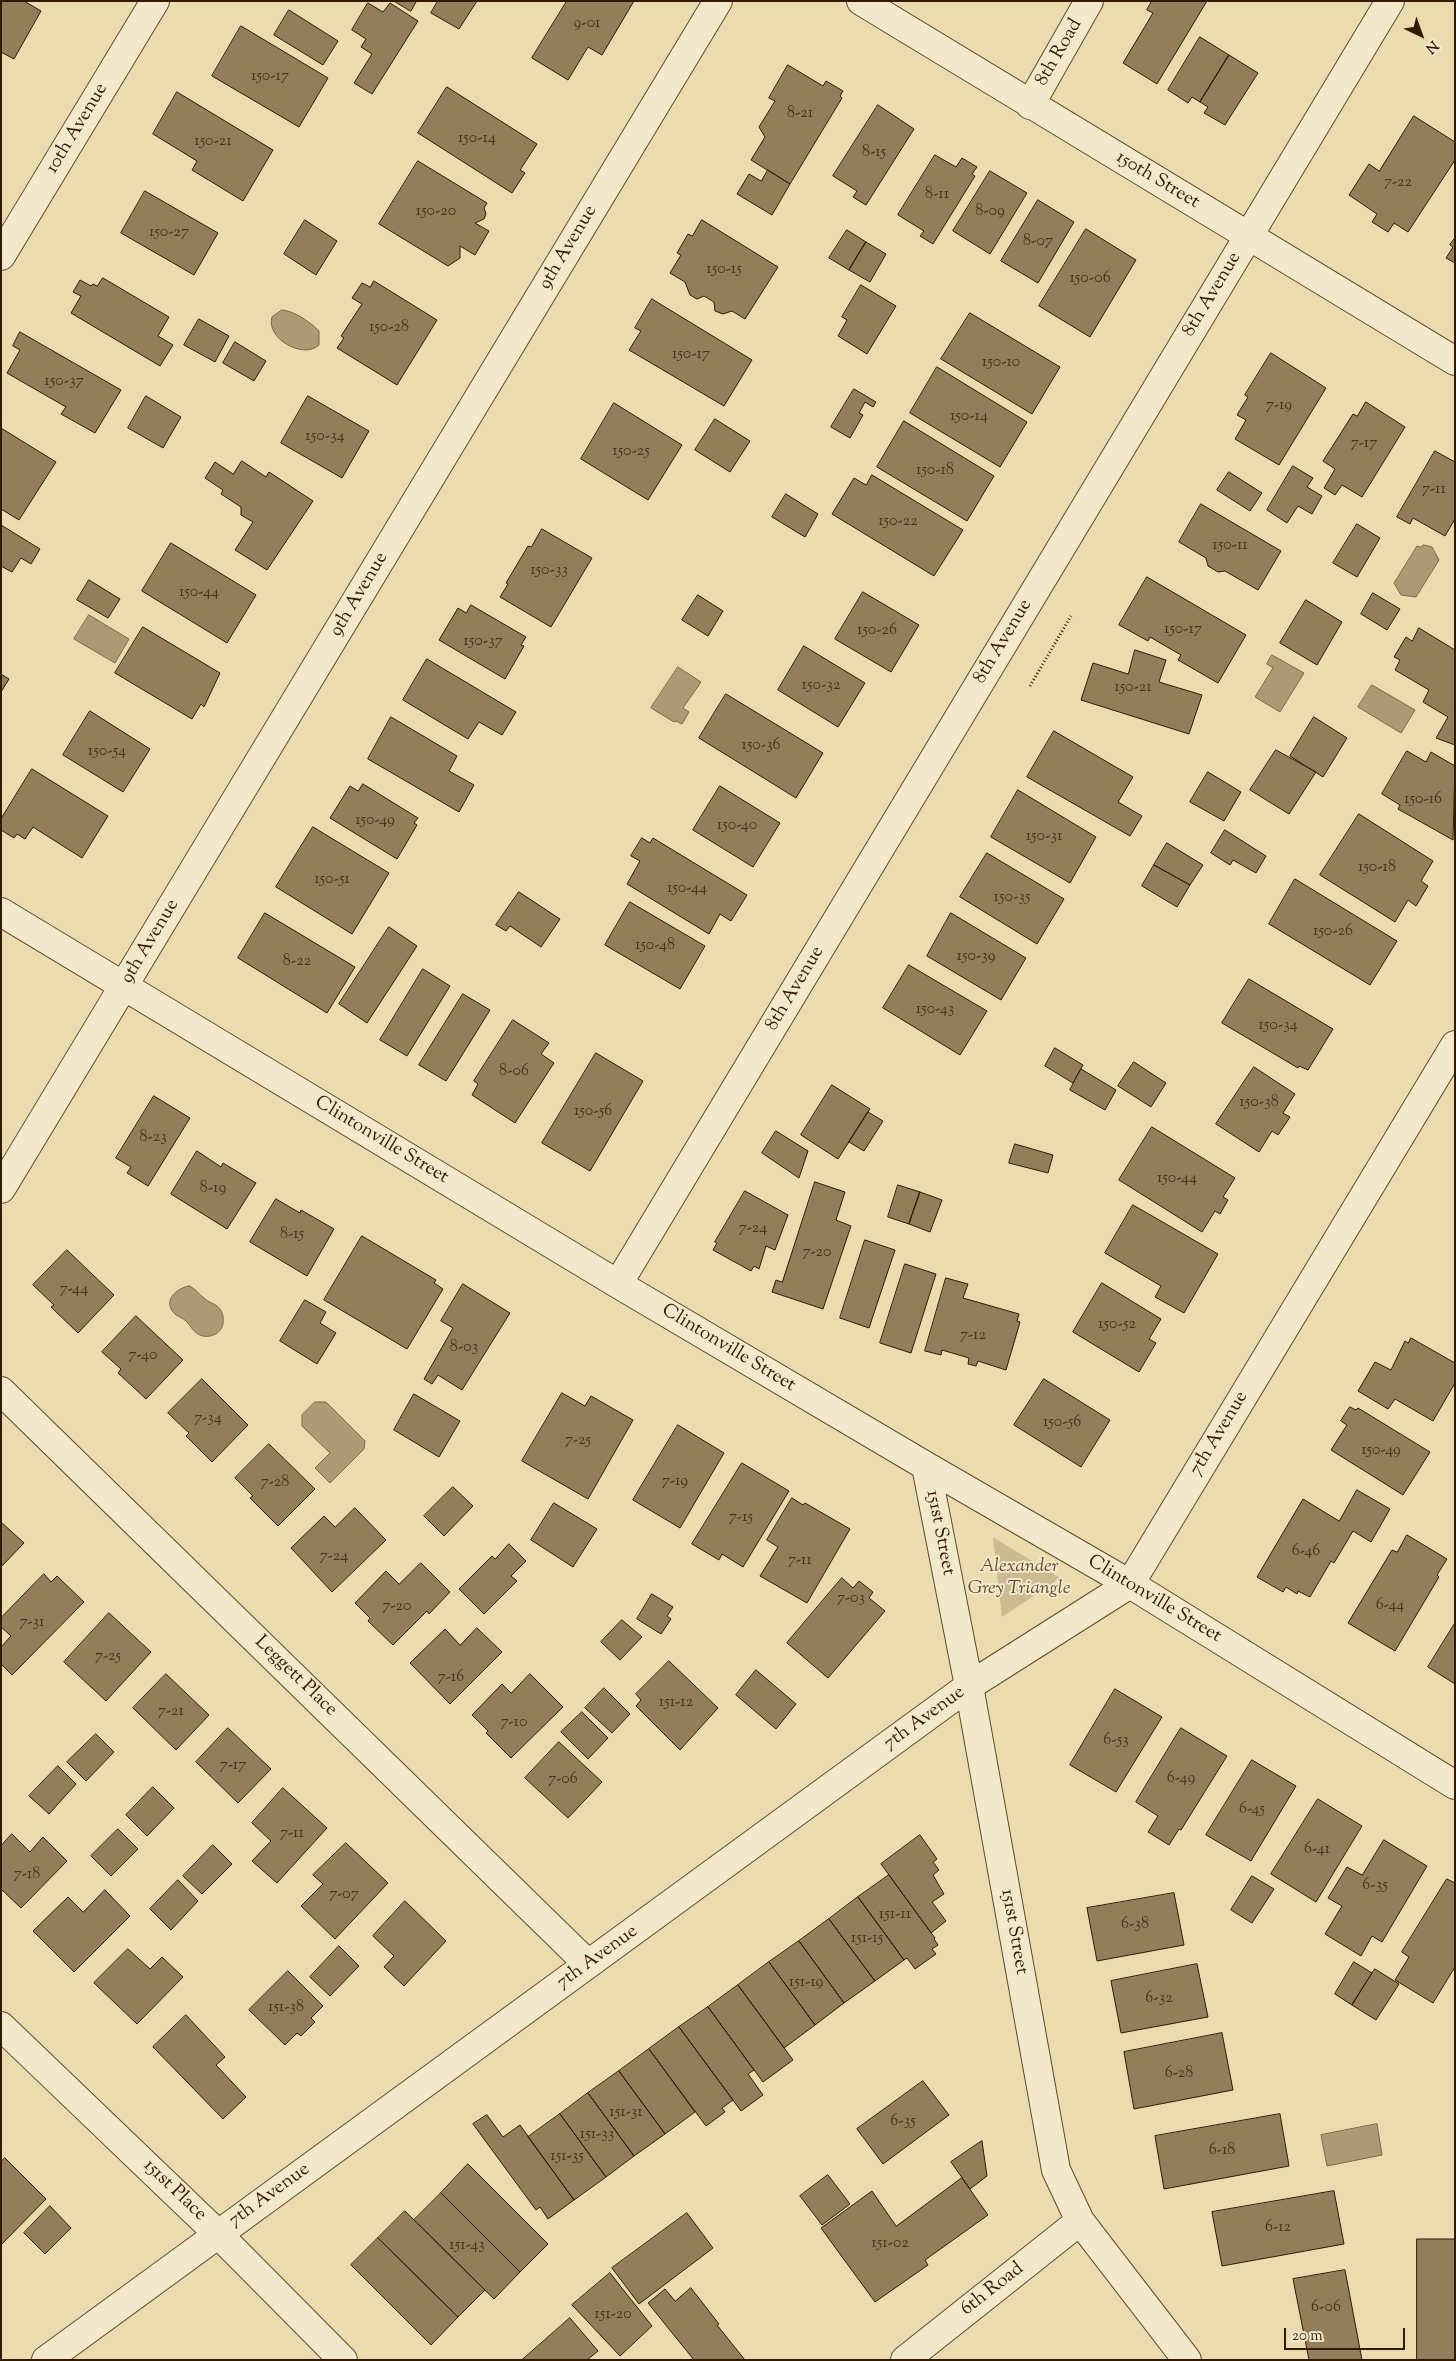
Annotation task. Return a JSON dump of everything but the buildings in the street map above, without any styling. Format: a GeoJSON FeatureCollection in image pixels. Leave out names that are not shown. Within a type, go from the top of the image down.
{"type":"FeatureCollection","features":[{"type":"Feature","properties":{"kind":"street","name":"10th Avenue"},"geometry":{"type":"LineString","coordinates":[[1,256],[155,1]]}},
{"type":"Feature","properties":{"kind":"street","name":"9th Avenue"},"geometry":{"type":"LineString","coordinates":[[1,1189],[718,1]]}},
{"type":"Feature","properties":{"kind":"street","name":"150th Street"},"geometry":{"type":"LineString","coordinates":[[861,1],[1455,361]]}},
{"type":"Feature","properties":{"kind":"street","name":"8th Road"},"geometry":{"type":"LineString","coordinates":[[1030,105],[1089,1]]}},
{"type":"Feature","properties":{"kind":"street","name":"8th Avenue"},"geometry":{"type":"LineString","coordinates":[[618,1284],[1390,1]]}},
{"type":"Feature","properties":{"kind":"street","name":"Clintonville Street"},"geometry":{"type":"LineString","coordinates":[[1,912],[618,1284],[1130,1584],[1455,1785]]}},
{"type":"Feature","properties":{"kind":"street","name":"7th Avenue"},"geometry":{"type":"LineString","coordinates":[[46,2360],[969,1686],[1130,1584],[1455,1045]]}},
{"type":"Feature","properties":{"kind":"street","name":"Leggett Place"},"geometry":{"type":"LineString","coordinates":[[1,1390],[588,1964]]}},
{"type":"Feature","properties":{"kind":"street","name":"151st Street"},"geometry":{"type":"LineString","coordinates":[[926,1466],[969,1686],[1056,2170],[1080,2221],[1187,2360]]}},
{"type":"Feature","properties":{"kind":"street","name":"151st Place"},"geometry":{"type":"LineString","coordinates":[[1,2026],[218,2234],[343,2360]]}},
{"type":"Feature","properties":{"kind":"street","name":"6th Road"},"geometry":{"type":"LineString","coordinates":[[905,2360],[1080,2221]]}},
{"type":"Feature","properties":{"kind":"path"},"geometry":{"type":"LineString","coordinates":[[1030,686],[1071,616]]}},
{"type":"Feature","properties":{"kind":"green space","name":"Alexander Grey Triangle"},"geometry":{"type":"Polygon","coordinates":[[[993,1537],[1060,1578],[1002,1617],[993,1537]]]}},
{"type":"Feature","properties":{"kind":"shaded area"},"geometry":{"type":"Polygon","coordinates":[[[282,310],[297,315],[319,331],[319,345],[312,349],[304,350],[295,348],[280,339],[271,325],[272,317],[282,310]]]}},
{"type":"Feature","properties":{"kind":"shaded area"},"geometry":{"type":"Polygon","coordinates":[[[1417,546],[1432,547],[1439,560],[1416,597],[1401,595],[1394,583],[1417,546]]]}},
{"type":"Feature","properties":{"kind":"shaded area"},"geometry":{"type":"Polygon","coordinates":[[[89,615],[129,639],[115,663],[74,639],[89,615]]]}},
{"type":"Feature","properties":{"kind":"shaded area"},"geometry":{"type":"Polygon","coordinates":[[[1272,655],[1304,673],[1280,712],[1255,697],[1273,668],[1267,664],[1272,655]]]}},
{"type":"Feature","properties":{"kind":"shaded area"},"geometry":{"type":"Polygon","coordinates":[[[678,667],[701,682],[683,708],[689,712],[682,724],[674,722],[651,708],[678,667]]]}},
{"type":"Feature","properties":{"kind":"shaded area"},"geometry":{"type":"Polygon","coordinates":[[[1372,685],[1415,710],[1401,733],[1358,707],[1372,685]]]}},
{"type":"Feature","properties":{"kind":"shaded area"},"geometry":{"type":"Polygon","coordinates":[[[189,1286],[217,1306],[222,1312],[222,1327],[212,1336],[200,1335],[195,1332],[185,1320],[176,1315],[172,1310],[170,1301],[172,1296],[184,1287],[189,1286]]]}},
{"type":"Feature","properties":{"kind":"shaded area"},"geometry":{"type":"Polygon","coordinates":[[[315,1402],[326,1402],[365,1441],[364,1449],[330,1483],[315,1468],[330,1453],[302,1426],[302,1415],[315,1402]]]}},
{"type":"Feature","properties":{"kind":"shaded area"},"geometry":{"type":"Polygon","coordinates":[[[1377,2124],[1382,2155],[1327,2166],[1321,2135],[1377,2124]]]}}]}
